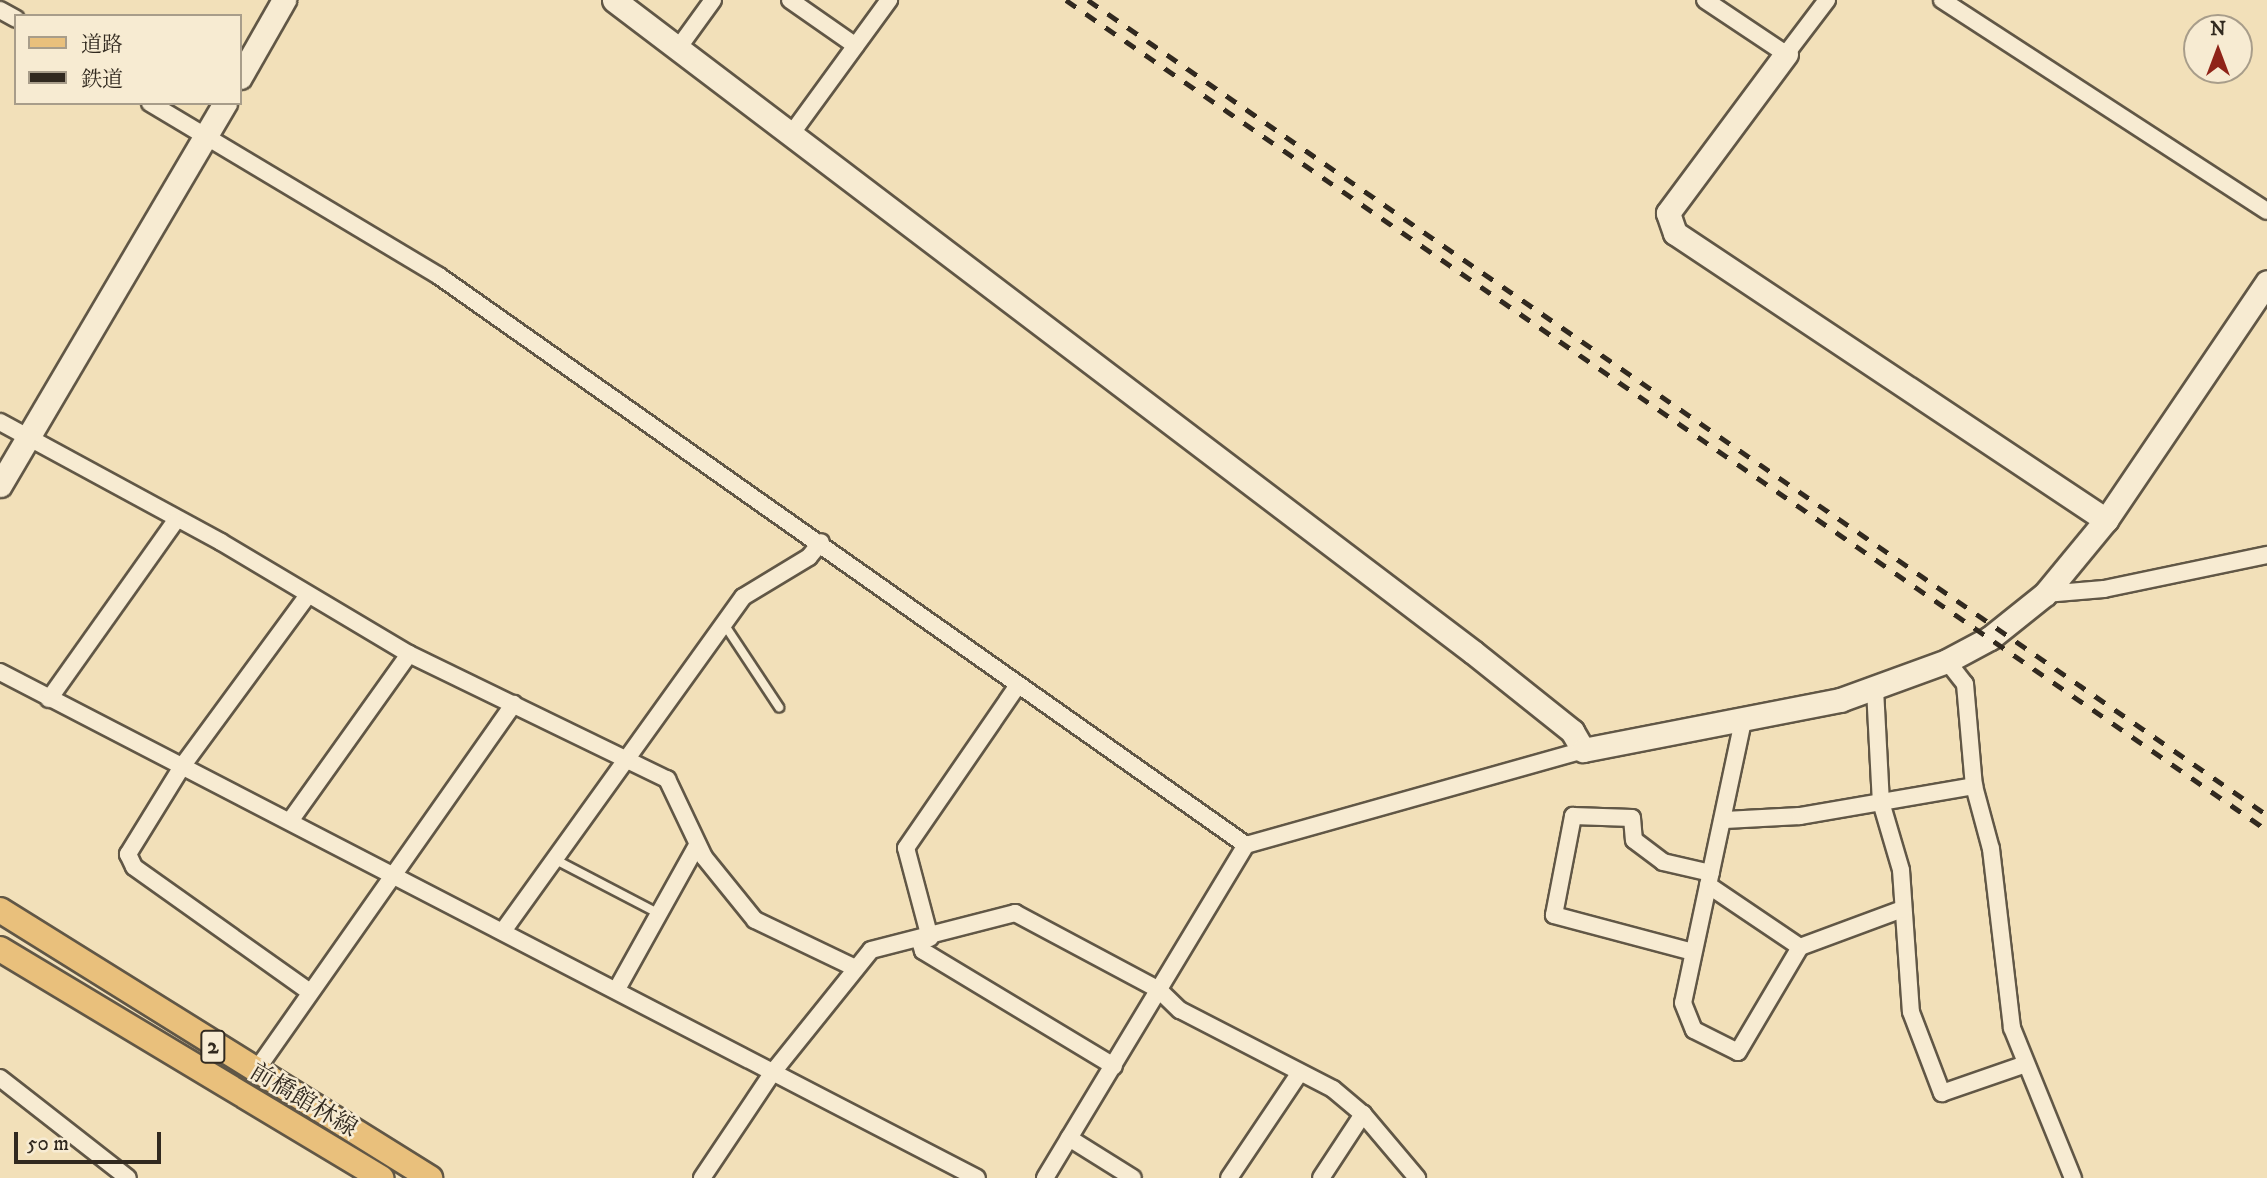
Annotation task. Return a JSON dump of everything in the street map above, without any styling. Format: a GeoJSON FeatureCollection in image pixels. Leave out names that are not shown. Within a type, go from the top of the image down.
{"type":"FeatureCollection","features":[{"type":"Feature","properties":{"kind":"main road","name":"前橋館林線"},"geometry":{"type":"LineString","coordinates":[[0,910],[255,1072],[430,1178]]}},
{"type":"Feature","properties":{"kind":"main road","name":"前橋館林線"},"geometry":{"type":"LineString","coordinates":[[0,949],[381,1178]]}},
{"type":"Feature","properties":{"kind":"street"},"geometry":{"type":"LineString","coordinates":[[242,74],[284,0]]}},
{"type":"Feature","properties":{"kind":"street"},"geometry":{"type":"LineString","coordinates":[[614,0],[1473,652],[1572,731],[1583,750]]}},
{"type":"Feature","properties":{"kind":"street"},"geometry":{"type":"LineString","coordinates":[[678,47],[713,0]]}},
{"type":"Feature","properties":{"kind":"street"},"geometry":{"type":"LineString","coordinates":[[789,0],[856,46]]}},
{"type":"Feature","properties":{"kind":"street"},"geometry":{"type":"LineString","coordinates":[[792,133],[889,0]]}},
{"type":"Feature","properties":{"kind":"street"},"geometry":{"type":"LineString","coordinates":[[1704,0],[1786,54]]}},
{"type":"Feature","properties":{"kind":"street"},"geometry":{"type":"LineString","coordinates":[[1828,0],[1668,213],[1675,233],[2106,520]]}},
{"type":"Feature","properties":{"kind":"street"},"geometry":{"type":"LineString","coordinates":[[1942,0],[2267,211]]}},
{"type":"Feature","properties":{"kind":"street"},"geometry":{"type":"LineString","coordinates":[[153,105],[205,138],[408,255],[821,542],[1246,845]]}},
{"type":"Feature","properties":{"kind":"street"},"geometry":{"type":"LineString","coordinates":[[0,485],[224,105]]}},
{"type":"Feature","properties":{"kind":"street"},"geometry":{"type":"LineString","coordinates":[[1045,1178],[1246,845],[1583,750],[1743,721],[1875,689],[1947,662],[2045,594],[2106,520],[2267,282]]}},
{"type":"Feature","properties":{"kind":"street"},"geometry":{"type":"LineString","coordinates":[[0,422],[25,441],[176,520],[409,654],[628,755],[676,787],[697,845],[755,920],[853,967]]}},
{"type":"Feature","properties":{"kind":"street"},"geometry":{"type":"LineString","coordinates":[[49,699],[176,520]]}},
{"type":"Feature","properties":{"kind":"street"},"geometry":{"type":"LineString","coordinates":[[503,931],[747,593],[809,557],[821,542]]}},
{"type":"Feature","properties":{"kind":"street"},"geometry":{"type":"LineString","coordinates":[[2045,594],[2104,589],[2267,555]]}},
{"type":"Feature","properties":{"kind":"street"},"geometry":{"type":"LineString","coordinates":[[308,595],[183,765],[134,840],[129,861],[310,992]]}},
{"type":"Feature","properties":{"kind":"street"},"geometry":{"type":"LineString","coordinates":[[290,821],[409,654]]}},
{"type":"Feature","properties":{"kind":"street"},"geometry":{"type":"LineString","coordinates":[[1947,662],[1965,684],[1973,786],[1991,849],[2012,1028],[2024,1065],[2073,1178]]}},
{"type":"Feature","properties":{"kind":"street"},"geometry":{"type":"LineString","coordinates":[[0,672],[617,989],[977,1178]]}},
{"type":"Feature","properties":{"kind":"street"},"geometry":{"type":"LineString","coordinates":[[1018,685],[906,848],[925,939],[923,951],[1114,1066]]}},
{"type":"Feature","properties":{"kind":"street"},"geometry":{"type":"LineString","coordinates":[[1875,689],[1881,802],[1901,870],[1911,1012],[1941,1093],[2024,1065]]}},
{"type":"Feature","properties":{"kind":"street"},"geometry":{"type":"LineString","coordinates":[[255,1072],[514,704]]}},
{"type":"Feature","properties":{"kind":"street"},"geometry":{"type":"LineString","coordinates":[[1743,721],[1725,820],[1709,879],[1683,1003],[1694,1030],[1738,1052],[1800,947],[1903,909]]}},
{"type":"Feature","properties":{"kind":"street"},"geometry":{"type":"LineString","coordinates":[[1725,820],[1800,816],[1973,786]]}},
{"type":"Feature","properties":{"kind":"street"},"geometry":{"type":"LineString","coordinates":[[1693,952],[1554,915],[1573,816],[1632,818],[1634,840],[1663,862],[1709,879],[1800,947]]}},
{"type":"Feature","properties":{"kind":"street"},"geometry":{"type":"LineString","coordinates":[[617,989],[656,912],[697,845]]}},
{"type":"Feature","properties":{"kind":"street"},"geometry":{"type":"LineString","coordinates":[[702,1178],[773,1072],[853,967],[872,950],[925,939],[1015,913],[1159,990],[1180,1010],[1299,1074],[1363,1114],[1414,1176]]}},
{"type":"Feature","properties":{"kind":"street"},"geometry":{"type":"LineString","coordinates":[[1229,1178],[1299,1074]]}},
{"type":"Feature","properties":{"kind":"street"},"geometry":{"type":"LineString","coordinates":[[0,1078],[128,1178]]}},
{"type":"Feature","properties":{"kind":"street"},"geometry":{"type":"LineString","coordinates":[[1321,1178],[1363,1114]]}},
{"type":"Feature","properties":{"kind":"street"},"geometry":{"type":"LineString","coordinates":[[1069,1138],[1133,1178]]}},
{"type":"Feature","properties":{"kind":"lane"},"geometry":{"type":"LineString","coordinates":[[724,625],[779,707]]}},
{"type":"Feature","properties":{"kind":"lane"},"geometry":{"type":"LineString","coordinates":[[554,859],[656,912]]}},
{"type":"Feature","properties":{"kind":"railway"},"geometry":{"type":"LineString","coordinates":[[1066,0],[2267,830]]}},
{"type":"Feature","properties":{"kind":"railway"},"geometry":{"type":"LineString","coordinates":[[1088,0],[2267,815]]}}]}
